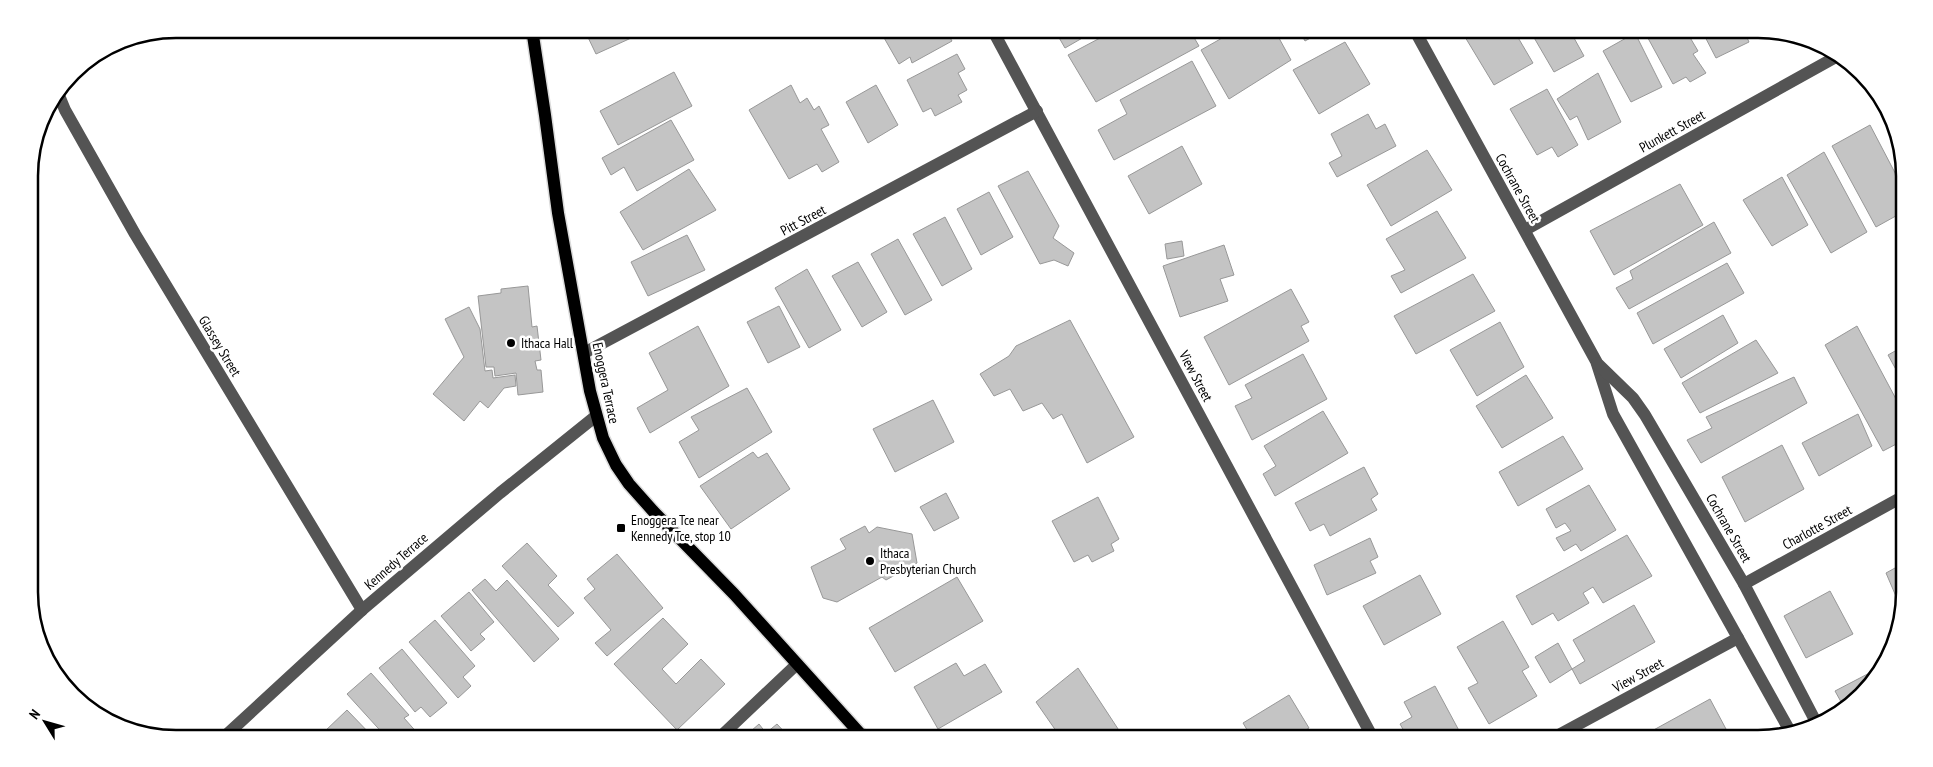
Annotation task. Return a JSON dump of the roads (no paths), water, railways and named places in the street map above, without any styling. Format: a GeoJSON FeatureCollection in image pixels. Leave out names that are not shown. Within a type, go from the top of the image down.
{"type":"FeatureCollection","features":[{"type":"Feature","properties":{"kind":"main road","name":"Enoggera Terrace"},"geometry":{"type":"LineString","coordinates":[[533,38],[546,115],[558,213],[590,391],[602,438],[616,465],[629,484],[734,594],[856,730]]}},
{"type":"Feature","properties":{"kind":"street","name":"View Street"},"geometry":{"type":"LineString","coordinates":[[997,38],[1368,729]]}},
{"type":"Feature","properties":{"kind":"street","name":"Cochrane Street"},"geometry":{"type":"LineString","coordinates":[[1419,38],[1596,361],[1613,414],[1787,726]]}},
{"type":"Feature","properties":{"kind":"street","name":"Plunkett Street"},"geometry":{"type":"LineString","coordinates":[[1525,230],[1831,59]]}},
{"type":"Feature","properties":{"kind":"street","name":"Glassey Street"},"geometry":{"type":"LineString","coordinates":[[61,100],[135,234],[362,610]]}},
{"type":"Feature","properties":{"kind":"street","name":"Pitt Street"},"geometry":{"type":"LineString","coordinates":[[584,353],[1037,112]]}},
{"type":"Feature","properties":{"kind":"street","name":"Cochrane Street"},"geometry":{"type":"LineString","coordinates":[[1596,361],[1633,398],[1645,414],[1744,584],[1813,717]]}},
{"type":"Feature","properties":{"kind":"street","name":"Kennedy Terrace"},"geometry":{"type":"LineString","coordinates":[[232,730],[362,610],[500,493],[596,416]]}},
{"type":"Feature","properties":{"kind":"street","name":"Charlotte Street"},"geometry":{"type":"LineString","coordinates":[[1744,584],[1896,500]]}},
{"type":"Feature","properties":{"kind":"street","name":"View Street"},"geometry":{"type":"LineString","coordinates":[[1569,729],[1738,638]]}},
{"type":"Feature","properties":{"kind":"street"},"geometry":{"type":"LineString","coordinates":[[728,730],[796,665]]}},
{"type":"Feature","properties":{"kind":"place","name":"Ithaca Hall"},"geometry":{"type":"Point","coordinates":[511,343]}},
{"type":"Feature","properties":{"kind":"place","name":"Enoggera Tce near Kennedy Tce, stop 10"},"geometry":{"type":"Point","coordinates":[621,528]}},
{"type":"Feature","properties":{"kind":"place","name":"Ithaca Presbyterian Church"},"geometry":{"type":"Point","coordinates":[870,561]}}]}
